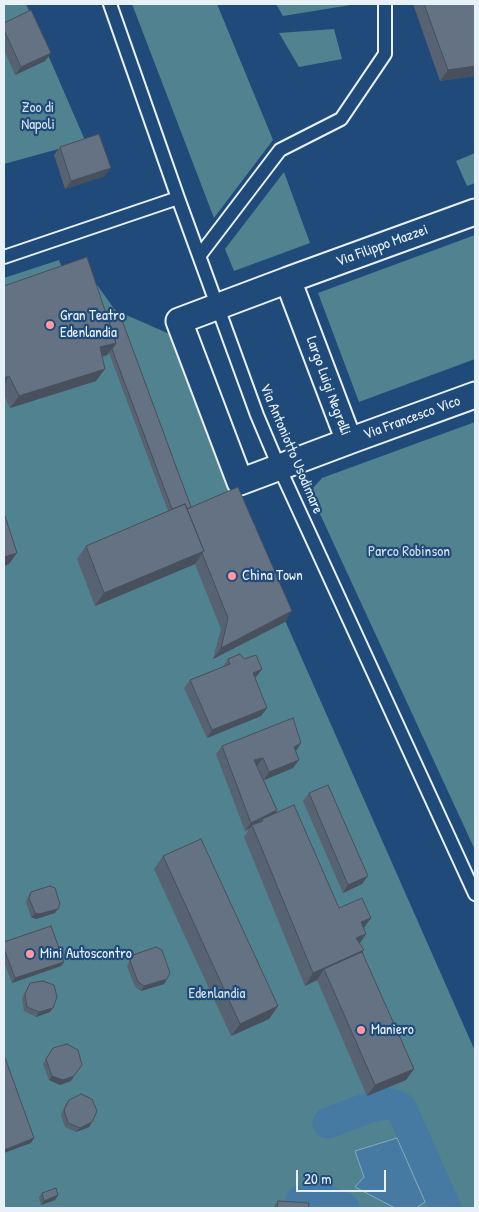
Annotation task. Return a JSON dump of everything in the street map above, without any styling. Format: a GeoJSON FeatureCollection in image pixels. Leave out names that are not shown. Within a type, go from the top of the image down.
{"type":"FeatureCollection","features":[{"type":"Feature","properties":{"kind":"street","name":"Via Filippo Mazzei"},"geometry":{"type":"LineString","coordinates":[[288,280],[475,212]]}},
{"type":"Feature","properties":{"kind":"street","name":"Largo Luigi Negrelli"},"geometry":{"type":"LineString","coordinates":[[288,280],[350,441],[240,482],[179,321],[217,306],[288,280]]}},
{"type":"Feature","properties":{"kind":"street","name":"Via Francesco Vico"},"geometry":{"type":"LineString","coordinates":[[350,441],[475,395]]}},
{"type":"Feature","properties":{"kind":"lane","name":"Via Antoniotto Usodimare"},"geometry":{"type":"LineString","coordinates":[[110,4],[257,415],[279,467],[475,894]]}},
{"type":"Feature","properties":{"kind":"lane"},"geometry":{"type":"LineString","coordinates":[[200,254],[280,150],[341,119],[386,54],[384,4]]}},
{"type":"Feature","properties":{"kind":"lane"},"geometry":{"type":"LineString","coordinates":[[4,257],[178,198]]}},
{"type":"Feature","properties":{"kind":"green space","name":"Zoo di Napoli"},"geometry":{"type":"Polygon","coordinates":[[[4,4],[26,4],[87,145],[62,148],[4,164],[4,4]]]}},
{"type":"Feature","properties":{"kind":"green space"},"geometry":{"type":"Polygon","coordinates":[[[132,4],[217,4],[273,140],[214,218],[132,4]]]}},
{"type":"Feature","properties":{"kind":"green space"},"geometry":{"type":"Polygon","coordinates":[[[276,4],[357,4],[283,16],[276,4]]]}},
{"type":"Feature","properties":{"kind":"green space"},"geometry":{"type":"Polygon","coordinates":[[[334,29],[342,59],[299,67],[279,33],[334,29]]]}},
{"type":"Feature","properties":{"kind":"green space"},"geometry":{"type":"Polygon","coordinates":[[[475,153],[475,183],[467,186],[456,161],[475,153]]]}},
{"type":"Feature","properties":{"kind":"green space"},"geometry":{"type":"Polygon","coordinates":[[[284,172],[310,243],[234,271],[225,249],[284,172]]]}},
{"type":"Feature","properties":{"kind":"green space"},"geometry":{"type":"Polygon","coordinates":[[[475,235],[475,359],[359,402],[318,293],[475,235]]]}},
{"type":"Feature","properties":{"kind":"green space","name":"Edenlandia"},"geometry":{"type":"Polygon","coordinates":[[[59,260],[62,268],[85,268],[115,310],[174,336],[231,498],[475,1051],[475,1208],[4,1208],[4,278],[59,260]]]}},
{"type":"Feature","properties":{"kind":"green space","name":"Parco Robinson"},"geometry":{"type":"Polygon","coordinates":[[[475,422],[475,850],[320,514],[313,488],[322,478],[475,422]]]}},
{"type":"Feature","properties":{"kind":"water"},"geometry":{"type":"Polygon","coordinates":[[[397,1138],[425,1202],[416,1208],[395,1208],[355,1187],[364,1177],[355,1151],[397,1138]]]}},
{"type":"Feature","properties":{"kind":"building"},"geometry":{"type":"Polygon","coordinates":[[[424,4],[475,4],[475,66],[448,70],[424,4]]]}},
{"type":"Feature","properties":{"kind":"building"},"geometry":{"type":"Polygon","coordinates":[[[31,10],[51,53],[21,67],[4,30],[4,23],[31,10]]]}},
{"type":"Feature","properties":{"kind":"building"},"geometry":{"type":"Polygon","coordinates":[[[99,134],[111,168],[71,181],[60,147],[99,134]]]}},
{"type":"Feature","properties":{"kind":"building","name":"Gran Teatro Edenlandia"},"geometry":{"type":"Polygon","coordinates":[[[87,257],[116,343],[100,347],[105,369],[19,396],[9,376],[4,378],[4,286],[87,257]]]}},
{"type":"Feature","properties":{"kind":"building"},"geometry":{"type":"Polygon","coordinates":[[[119,312],[191,507],[187,509],[185,504],[172,509],[112,349],[116,343],[107,316],[119,312]]]}},
{"type":"Feature","properties":{"kind":"building","name":"China Town"},"geometry":{"type":"Polygon","coordinates":[[[238,487],[292,611],[221,648],[228,618],[187,509],[238,487]]]}},
{"type":"Feature","properties":{"kind":"building"},"geometry":{"type":"Polygon","coordinates":[[[185,504],[204,551],[104,593],[86,546],[185,504]]]}},
{"type":"Feature","properties":{"kind":"building"},"geometry":{"type":"Polygon","coordinates":[[[4,513],[17,553],[4,557],[4,513]]]}},
{"type":"Feature","properties":{"kind":"building"},"geometry":{"type":"Polygon","coordinates":[[[240,654],[244,659],[256,655],[262,669],[253,673],[267,708],[212,730],[190,680],[230,664],[228,659],[240,654]]]}},
{"type":"Feature","properties":{"kind":"building"},"geometry":{"type":"Polygon","coordinates":[[[293,718],[301,743],[294,747],[299,760],[269,772],[263,758],[254,760],[277,810],[251,823],[222,746],[293,718]]]}},
{"type":"Feature","properties":{"kind":"building"},"geometry":{"type":"Polygon","coordinates":[[[328,785],[368,876],[348,885],[309,793],[328,785]]]}},
{"type":"Feature","properties":{"kind":"building"},"geometry":{"type":"Polygon","coordinates":[[[294,805],[339,908],[362,898],[371,918],[361,922],[366,934],[356,938],[364,950],[313,973],[252,825],[294,805]]]}},
{"type":"Feature","properties":{"kind":"building"},"geometry":{"type":"Polygon","coordinates":[[[201,839],[278,1006],[240,1024],[163,856],[201,839]]]}},
{"type":"Feature","properties":{"kind":"building"},"geometry":{"type":"Polygon","coordinates":[[[50,886],[55,888],[60,904],[58,909],[39,914],[35,913],[29,898],[31,892],[50,886]]]}},
{"type":"Feature","properties":{"kind":"building","name":"Mini Autoscontro"},"geometry":{"type":"Polygon","coordinates":[[[51,926],[64,962],[15,978],[4,949],[4,942],[51,926]]]}},
{"type":"Feature","properties":{"kind":"building"},"geometry":{"type":"Polygon","coordinates":[[[156,947],[162,950],[170,973],[167,979],[144,986],[138,982],[130,961],[133,955],[156,947]]]}},
{"type":"Feature","properties":{"kind":"building","name":"Maniero"},"geometry":{"type":"Polygon","coordinates":[[[362,952],[414,1069],[375,1085],[324,969],[362,952]]]}},
{"type":"Feature","properties":{"kind":"building"},"geometry":{"type":"Polygon","coordinates":[[[43,981],[54,985],[57,997],[53,1008],[39,1012],[27,1007],[25,994],[30,983],[43,981]]]}},
{"type":"Feature","properties":{"kind":"building"},"geometry":{"type":"Polygon","coordinates":[[[67,1044],[78,1050],[82,1065],[74,1076],[63,1080],[52,1076],[46,1059],[53,1048],[67,1044]]]}},
{"type":"Feature","properties":{"kind":"building"},"geometry":{"type":"Polygon","coordinates":[[[4,1055],[34,1138],[4,1150],[4,1055]]]}},
{"type":"Feature","properties":{"kind":"building"},"geometry":{"type":"Polygon","coordinates":[[[81,1094],[92,1099],[97,1111],[92,1122],[80,1128],[68,1123],[64,1110],[69,1100],[81,1094]]]}},
{"type":"Feature","properties":{"kind":"building"},"geometry":{"type":"Polygon","coordinates":[[[56,1188],[58,1195],[44,1201],[42,1193],[56,1188]]]}},
{"type":"Feature","properties":{"kind":"building"},"geometry":{"type":"Polygon","coordinates":[[[278,1201],[309,1203],[308,1208],[277,1208],[278,1201]]]}},
{"type":"Feature","properties":{"kind":"waterway"},"geometry":{"type":"LineString","coordinates":[[328,1123],[368,1108],[389,1103],[401,1108],[446,1208]]}},
{"type":"Feature","properties":{"kind":"waterway"},"geometry":{"type":"LineString","coordinates":[[298,1208],[302,1200],[318,1197],[344,1208]]}},
{"type":"Feature","properties":{"kind":"place","name":"Gran Teatro Edenlandia"},"geometry":{"type":"Point","coordinates":[50,325]}},
{"type":"Feature","properties":{"kind":"place","name":"China Town"},"geometry":{"type":"Point","coordinates":[232,576]}},
{"type":"Feature","properties":{"kind":"place","name":"Mini Autoscontro"},"geometry":{"type":"Point","coordinates":[30,954]}},
{"type":"Feature","properties":{"kind":"place","name":"Maniero"},"geometry":{"type":"Point","coordinates":[361,1030]}}]}
